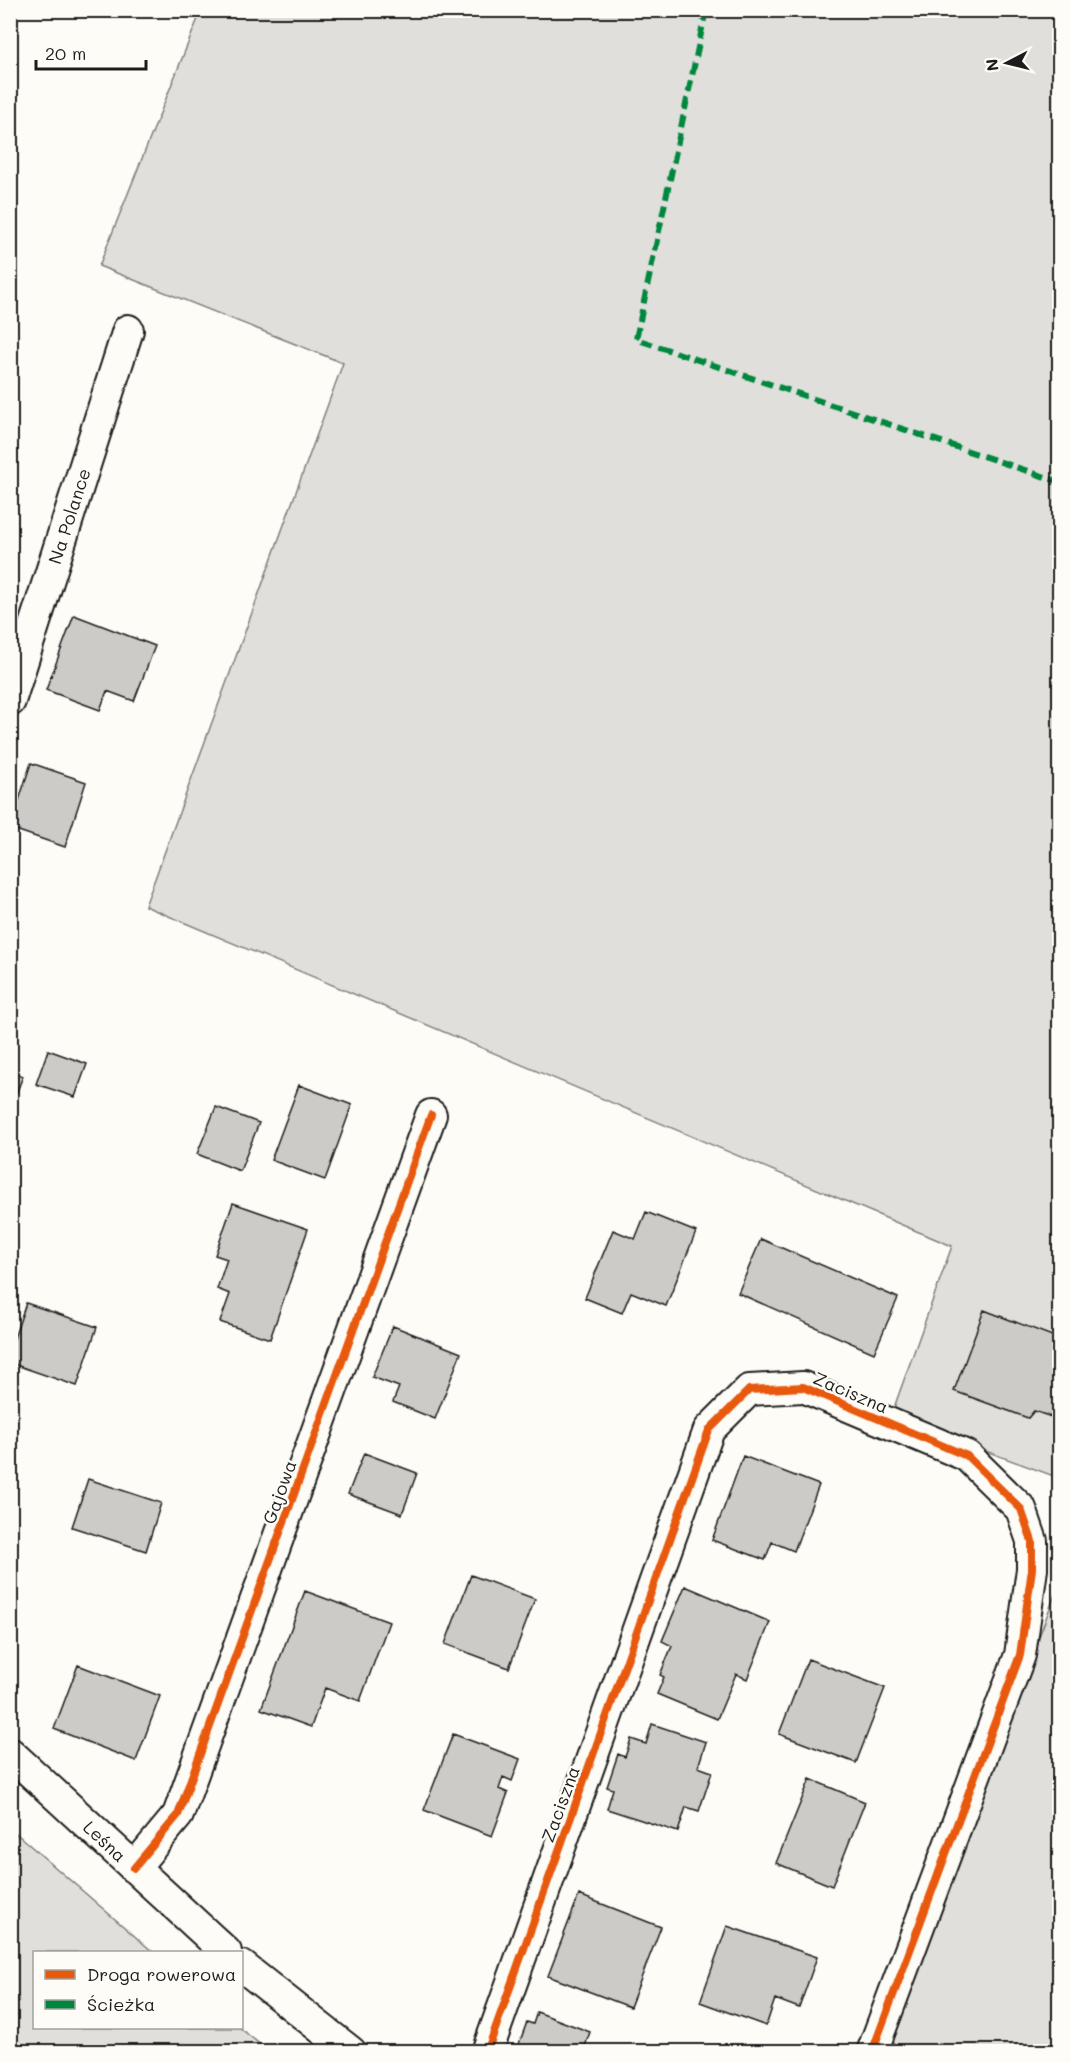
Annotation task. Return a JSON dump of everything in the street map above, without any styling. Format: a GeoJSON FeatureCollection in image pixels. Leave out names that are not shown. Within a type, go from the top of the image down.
{"type":"FeatureCollection","features":[{"type":"Feature","properties":{"kind":"street","name":"Na Polance"},"geometry":{"type":"LineString","coordinates":[[10,701],[128,330]]}},
{"type":"Feature","properties":{"kind":"street","name":"Gajowa"},"geometry":{"type":"LineString","coordinates":[[134,1868],[178,1815],[431,1115]]}},
{"type":"Feature","properties":{"kind":"street","name":"Zaciszna"},"geometry":{"type":"LineString","coordinates":[[487,2052],[709,1430],[749,1390],[803,1387],[967,1456],[1021,1509],[1032,1541],[1032,1569],[1020,1655],[872,2052]]}},
{"type":"Feature","properties":{"kind":"street","name":"Leśna"},"geometry":{"type":"LineString","coordinates":[[10,1753],[224,1951]]}},
{"type":"Feature","properties":{"kind":"street"},"geometry":{"type":"LineString","coordinates":[[243,1967],[351,2052]]}},
{"type":"Feature","properties":{"kind":"shaded area"},"geometry":{"type":"Polygon","coordinates":[[[1048,10],[1059,14],[1059,1478],[891,1416],[952,1246],[145,906],[343,363],[99,266],[201,11],[1048,10]]]}},
{"type":"Feature","properties":{"kind":"shaded area"},"geometry":{"type":"Polygon","coordinates":[[[1059,1584],[1059,2051],[882,2051],[1059,1584]]]}},
{"type":"Feature","properties":{"kind":"shaded area"},"geometry":{"type":"Polygon","coordinates":[[[11,1829],[152,1951],[33,1951],[33,2029],[241,2029],[268,2051],[11,2051],[11,1829]]]}},
{"type":"Feature","properties":{"kind":"building"},"geometry":{"type":"Polygon","coordinates":[[[74,615],[155,646],[134,701],[107,691],[100,710],[46,690],[74,615]]]}},
{"type":"Feature","properties":{"kind":"building"},"geometry":{"type":"Polygon","coordinates":[[[31,763],[86,782],[65,847],[10,828],[31,763]]]}},
{"type":"Feature","properties":{"kind":"building"},"geometry":{"type":"Polygon","coordinates":[[[48,1050],[87,1064],[75,1097],[36,1084],[48,1050]]]}},
{"type":"Feature","properties":{"kind":"building"},"geometry":{"type":"Polygon","coordinates":[[[10,1071],[23,1076],[10,1110],[10,1071]]]}},
{"type":"Feature","properties":{"kind":"building"},"geometry":{"type":"Polygon","coordinates":[[[299,1085],[352,1105],[325,1180],[271,1160],[299,1085]]]}},
{"type":"Feature","properties":{"kind":"building"},"geometry":{"type":"Polygon","coordinates":[[[216,1107],[259,1123],[240,1171],[197,1154],[216,1107]]]}},
{"type":"Feature","properties":{"kind":"building"},"geometry":{"type":"Polygon","coordinates":[[[233,1203],[308,1229],[270,1339],[220,1322],[230,1294],[217,1289],[227,1259],[215,1255],[233,1203]]]}},
{"type":"Feature","properties":{"kind":"building"},"geometry":{"type":"Polygon","coordinates":[[[646,1212],[696,1232],[666,1306],[631,1292],[622,1313],[585,1298],[613,1230],[635,1239],[646,1212]]]}},
{"type":"Feature","properties":{"kind":"building"},"geometry":{"type":"Polygon","coordinates":[[[761,1239],[898,1298],[874,1353],[738,1293],[761,1239]]]}},
{"type":"Feature","properties":{"kind":"building"},"geometry":{"type":"Polygon","coordinates":[[[26,1303],[97,1327],[77,1386],[10,1363],[10,1350],[26,1303]]]}},
{"type":"Feature","properties":{"kind":"building"},"geometry":{"type":"Polygon","coordinates":[[[984,1310],[1060,1339],[1060,1420],[1034,1411],[1028,1418],[954,1391],[984,1310]]]}},
{"type":"Feature","properties":{"kind":"building"},"geometry":{"type":"Polygon","coordinates":[[[393,1326],[461,1353],[435,1419],[393,1402],[399,1387],[372,1377],[393,1326]]]}},
{"type":"Feature","properties":{"kind":"building"},"geometry":{"type":"Polygon","coordinates":[[[364,1453],[417,1473],[402,1514],[348,1494],[364,1453]]]}},
{"type":"Feature","properties":{"kind":"building"},"geometry":{"type":"Polygon","coordinates":[[[743,1456],[819,1485],[794,1551],[772,1542],[765,1560],[712,1540],[743,1456]]]}},
{"type":"Feature","properties":{"kind":"building"},"geometry":{"type":"Polygon","coordinates":[[[88,1479],[161,1503],[146,1551],[72,1527],[88,1479]]]}},
{"type":"Feature","properties":{"kind":"building"},"geometry":{"type":"Polygon","coordinates":[[[471,1575],[535,1599],[509,1668],[445,1644],[471,1575]]]}},
{"type":"Feature","properties":{"kind":"building"},"geometry":{"type":"Polygon","coordinates":[[[685,1586],[770,1622],[747,1679],[736,1674],[717,1719],[657,1694],[664,1677],[660,1675],[672,1646],[662,1641],[685,1586]]]}},
{"type":"Feature","properties":{"kind":"building"},"geometry":{"type":"Polygon","coordinates":[[[305,1591],[389,1622],[360,1701],[325,1688],[311,1727],[261,1709],[305,1591]]]}},
{"type":"Feature","properties":{"kind":"building"},"geometry":{"type":"Polygon","coordinates":[[[808,1659],[885,1688],[856,1763],[779,1734],[808,1659]]]}},
{"type":"Feature","properties":{"kind":"building"},"geometry":{"type":"Polygon","coordinates":[[[78,1665],[160,1696],[136,1761],[54,1729],[78,1665]]]}},
{"type":"Feature","properties":{"kind":"building"},"geometry":{"type":"Polygon","coordinates":[[[652,1724],[706,1742],[698,1767],[712,1772],[699,1811],[686,1807],[678,1832],[607,1809],[613,1789],[607,1787],[618,1754],[625,1757],[631,1739],[646,1744],[652,1724]]]}},
{"type":"Feature","properties":{"kind":"building"},"geometry":{"type":"Polygon","coordinates":[[[453,1734],[520,1759],[512,1781],[503,1777],[499,1789],[508,1793],[492,1836],[424,1810],[453,1734]]]}},
{"type":"Feature","properties":{"kind":"building"},"geometry":{"type":"Polygon","coordinates":[[[810,1779],[865,1802],[832,1886],[776,1863],[810,1779]]]}},
{"type":"Feature","properties":{"kind":"building"},"geometry":{"type":"Polygon","coordinates":[[[579,1895],[661,1927],[630,2007],[548,1976],[579,1895]]]}},
{"type":"Feature","properties":{"kind":"building"},"geometry":{"type":"Polygon","coordinates":[[[727,1926],[817,1957],[799,2008],[775,1999],[766,2026],[700,2002],[727,1926]]]}},
{"type":"Feature","properties":{"kind":"building"},"geometry":{"type":"Polygon","coordinates":[[[537,2012],[590,2032],[584,2049],[590,2052],[516,2052],[527,2022],[533,2024],[537,2012]]]}},
{"type":"Feature","properties":{"kind":"marked path"},"geometry":{"type":"LineString","coordinates":[[706,10],[636,339],[1060,482]]}},
{"type":"Feature","properties":{"kind":"cycle path"},"geometry":{"type":"LineString","coordinates":[[134,1868],[178,1815],[431,1115]]}},
{"type":"Feature","properties":{"kind":"cycle path"},"geometry":{"type":"LineString","coordinates":[[487,2052],[709,1430],[749,1390],[803,1387],[967,1456],[1021,1509],[1032,1541],[1032,1569],[1020,1655],[872,2052]]}}]}
